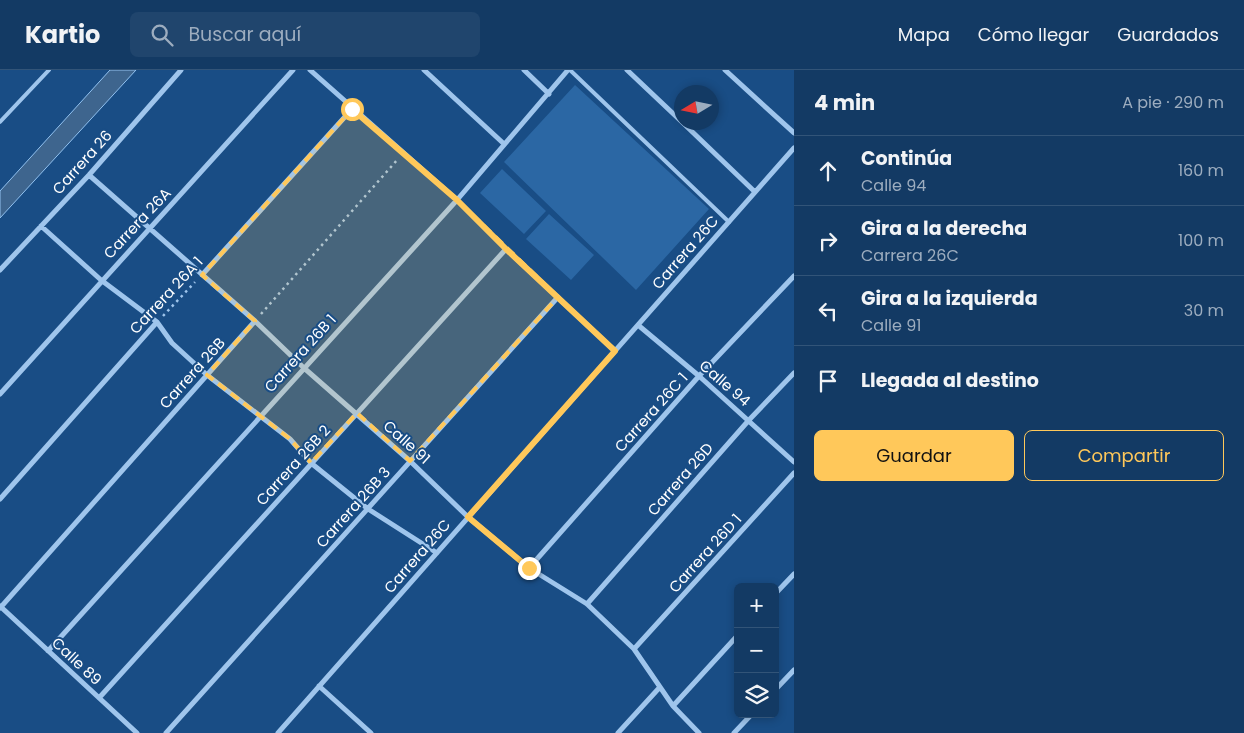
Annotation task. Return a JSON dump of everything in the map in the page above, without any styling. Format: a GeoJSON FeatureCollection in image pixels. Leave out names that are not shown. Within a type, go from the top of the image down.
{"type":"FeatureCollection","features":[{"type":"Feature","properties":{"kind":"street","name":"Carrera 26"},"geometry":{"type":"LineString","coordinates":[[0,270],[89,175],[181,70]]}},
{"type":"Feature","properties":{"kind":"street","name":"Carrera 26A"},"geometry":{"type":"LineString","coordinates":[[0,394],[101,280],[293,70]]}},
{"type":"Feature","properties":{"kind":"street"},"geometry":{"type":"LineString","coordinates":[[310,70],[457,200],[506,249],[615,351]]}},
{"type":"Feature","properties":{"kind":"street"},"geometry":{"type":"LineString","coordinates":[[424,70],[503,144]]}},
{"type":"Feature","properties":{"kind":"street"},"geometry":{"type":"LineString","coordinates":[[524,70],[549,94]]}},
{"type":"Feature","properties":{"kind":"street","name":"Carrera 26B 1"},"geometry":{"type":"LineString","coordinates":[[48,651],[457,200],[503,144],[569,70]]}},
{"type":"Feature","properties":{"kind":"street"},"geometry":{"type":"LineString","coordinates":[[627,70],[674,114]]}},
{"type":"Feature","properties":{"kind":"street"},"geometry":{"type":"LineString","coordinates":[[725,70],[794,133]]}},
{"type":"Feature","properties":{"kind":"street","name":"Carrera 26A 1"},"geometry":{"type":"LineString","coordinates":[[202,275],[352,109]]}},
{"type":"Feature","properties":{"kind":"street"},"geometry":{"type":"LineString","coordinates":[[690,130],[755,192]]}},
{"type":"Feature","properties":{"kind":"street","name":"Carrera 26C"},"geometry":{"type":"LineString","coordinates":[[278,733],[794,148]]}},
{"type":"Feature","properties":{"kind":"street","name":"Calle 91"},"geometry":{"type":"LineString","coordinates":[[89,175],[255,321],[304,368],[357,413],[468,517],[529,568],[587,604],[634,649],[673,706],[700,733]]}},
{"type":"Feature","properties":{"kind":"street"},"geometry":{"type":"LineString","coordinates":[[41,226],[101,280],[157,322],[172,343],[207,375],[290,439],[311,463],[368,509],[437,553]]}},
{"type":"Feature","properties":{"kind":"street","name":"Carrera 26B 2"},"geometry":{"type":"LineString","coordinates":[[99,698],[506,249]]}},
{"type":"Feature","properties":{"kind":"street","name":"Carrera 26C 1"},"geometry":{"type":"LineString","coordinates":[[529,568],[699,376],[794,276]]}},
{"type":"Feature","properties":{"kind":"street","name":"Carrera 26B 3"},"geometry":{"type":"LineString","coordinates":[[166,733],[558,297]]}},
{"type":"Feature","properties":{"kind":"street","name":"Carrera 26B"},"geometry":{"type":"LineString","coordinates":[[0,607],[255,321]]}},
{"type":"Feature","properties":{"kind":"street","name":"Carrera 26A 1"},"geometry":{"type":"LineString","coordinates":[[0,499],[157,322]]}},
{"type":"Feature","properties":{"kind":"street","name":"Calle 94"},"geometry":{"type":"LineString","coordinates":[[638,325],[699,376],[794,462]]}},
{"type":"Feature","properties":{"kind":"street","name":"Carrera 26D"},"geometry":{"type":"LineString","coordinates":[[587,604],[749,420],[794,373]]}},
{"type":"Feature","properties":{"kind":"street","name":"Carrera 26D 1"},"geometry":{"type":"LineString","coordinates":[[634,649],[794,473]]}},
{"type":"Feature","properties":{"kind":"street"},"geometry":{"type":"LineString","coordinates":[[779,590],[794,574]]}},
{"type":"Feature","properties":{"kind":"street","name":"Calle 89"},"geometry":{"type":"LineString","coordinates":[[0,607],[137,733]]}},
{"type":"Feature","properties":{"kind":"street"},"geometry":{"type":"LineString","coordinates":[[673,706],[734,639]]}},
{"type":"Feature","properties":{"kind":"street"},"geometry":{"type":"LineString","coordinates":[[779,686],[794,670]]}},
{"type":"Feature","properties":{"kind":"street"},"geometry":{"type":"LineString","coordinates":[[319,686],[370,733]]}},
{"type":"Feature","properties":{"kind":"street"},"geometry":{"type":"LineString","coordinates":[[618,733],[660,687]]}},
{"type":"Feature","properties":{"kind":"street"},"geometry":{"type":"LineString","coordinates":[[734,733],[748,718]]}},
{"type":"Feature","properties":{"kind":"lane"},"geometry":{"type":"LineString","coordinates":[[0,122],[49,70]]}},
{"type":"Feature","properties":{"kind":"lane"},"geometry":{"type":"LineString","coordinates":[[569,70],[729,222]]}},
{"type":"Feature","properties":{"kind":"path"},"geometry":{"type":"LineString","coordinates":[[255,321],[403,154]]}},
{"type":"Feature","properties":{"kind":"path","name":"Carrera 26A 1"},"geometry":{"type":"LineString","coordinates":[[157,322],[202,275]]}},
{"type":"Feature","properties":{"kind":"highlighted area"},"geometry":{"type":"Polygon","coordinates":[[[352,109],[457,200],[558,297],[410,461],[357,413],[311,463],[290,439],[207,375],[255,321],[202,275],[352,109]]]}},
{"type":"Feature","properties":{"kind":"shaded area"},"geometry":{"type":"Polygon","coordinates":[[[110,70],[136,70],[0,218],[0,191],[110,70]]]}},
{"type":"Feature","properties":{"kind":"shaded area"},"geometry":{"type":"Polygon","coordinates":[[[575,85],[709,209],[636,290],[504,162],[575,85]]]}},
{"type":"Feature","properties":{"kind":"shaded area"},"geometry":{"type":"Polygon","coordinates":[[[502,169],[546,211],[524,234],[480,193],[502,169]]]}},
{"type":"Feature","properties":{"kind":"shaded area"},"geometry":{"type":"Polygon","coordinates":[[[549,214],[594,255],[571,280],[526,239],[549,214]]]}},
{"type":"Feature","properties":{"kind":"route"},"geometry":{"type":"LineString","coordinates":[[352,109],[457,200],[506,249],[615,351],[468,517],[529,568]]}}]}
